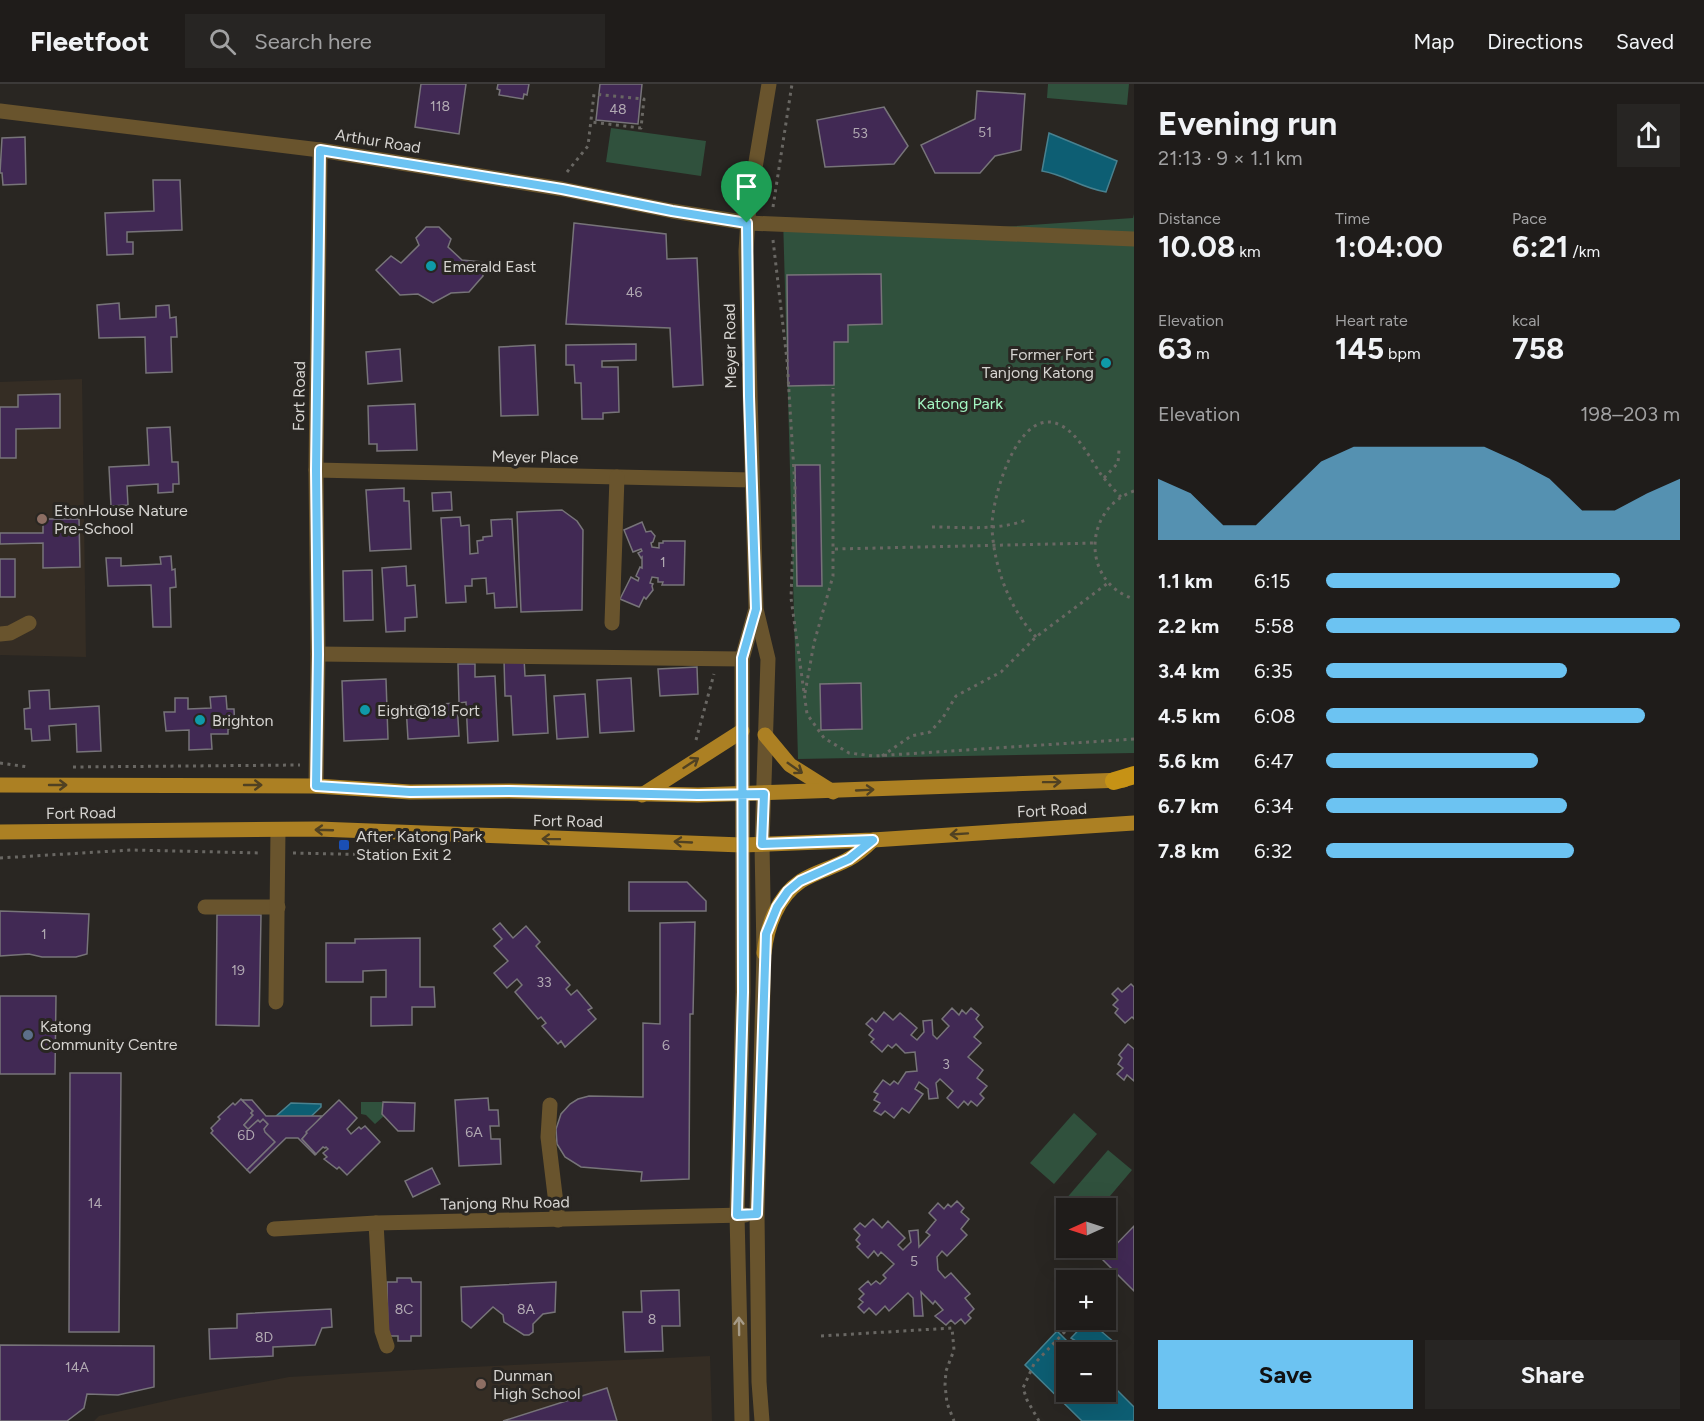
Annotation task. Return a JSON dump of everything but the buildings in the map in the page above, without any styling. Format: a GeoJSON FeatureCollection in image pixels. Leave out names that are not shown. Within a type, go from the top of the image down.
{"type":"FeatureCollection","features":[{"type":"Feature","properties":{"kind":"highway"},"geometry":{"type":"LineString","coordinates":[[1114,780],[1134,775]]}},
{"type":"Feature","properties":{"kind":"main road"},"geometry":{"type":"LineString","coordinates":[[642,795],[742,731]]}},
{"type":"Feature","properties":{"kind":"main road"},"geometry":{"type":"LineString","coordinates":[[765,735],[789,765],[833,792]]}},
{"type":"Feature","properties":{"kind":"main road","name":"Fort Road"},"geometry":{"type":"LineString","coordinates":[[0,785],[316,786],[410,792],[509,791],[741,795],[1134,780]]}},
{"type":"Feature","properties":{"kind":"main road","name":"Fort Road"},"geometry":{"type":"LineString","coordinates":[[0,832],[318,829],[474,837],[652,840],[742,845],[873,840],[1134,823]]}},
{"type":"Feature","properties":{"kind":"main road"},"geometry":{"type":"LineString","coordinates":[[764,953],[766,934],[777,907],[788,891],[800,881],[849,859],[873,840]]}},
{"type":"Feature","properties":{"kind":"street","name":"Meyer Road"},"geometry":{"type":"LineString","coordinates":[[764,794],[768,659],[756,609],[747,223],[769,84]]}},
{"type":"Feature","properties":{"kind":"street","name":"Arthur Road"},"geometry":{"type":"LineString","coordinates":[[0,111],[320,150],[562,189],[747,223],[1134,239]]}},
{"type":"Feature","properties":{"kind":"street","name":"Fort Road"},"geometry":{"type":"LineString","coordinates":[[316,786],[318,654],[316,470],[320,150]]}},
{"type":"Feature","properties":{"kind":"street","name":"Meyer Place"},"geometry":{"type":"LineString","coordinates":[[316,470],[752,480]]}},
{"type":"Feature","properties":{"kind":"street"},"geometry":{"type":"LineString","coordinates":[[612,623],[616,477]]}},
{"type":"Feature","properties":{"kind":"street","name":"Meyer Road"},"geometry":{"type":"LineString","coordinates":[[741,795],[742,658],[756,609]]}},
{"type":"Feature","properties":{"kind":"street"},"geometry":{"type":"LineString","coordinates":[[0,634],[10,633],[28,623]]}},
{"type":"Feature","properties":{"kind":"street"},"geometry":{"type":"LineString","coordinates":[[318,654],[742,658]]}},
{"type":"Feature","properties":{"kind":"street"},"geometry":{"type":"LineString","coordinates":[[762,1421],[759,1382],[757,1214],[764,953],[762,844],[764,794]]}},
{"type":"Feature","properties":{"kind":"street"},"geometry":{"type":"LineString","coordinates":[[741,795],[743,992],[737,1215],[742,1421]]}},
{"type":"Feature","properties":{"kind":"street"},"geometry":{"type":"LineString","coordinates":[[276,1002],[278,830]]}},
{"type":"Feature","properties":{"kind":"street"},"geometry":{"type":"LineString","coordinates":[[205,908],[278,907]]}},
{"type":"Feature","properties":{"kind":"street"},"geometry":{"type":"LineString","coordinates":[[550,1105],[548,1137],[558,1220]]}},
{"type":"Feature","properties":{"kind":"street","name":"Tanjong Rhu Road"},"geometry":{"type":"LineString","coordinates":[[274,1229],[376,1223],[757,1214]]}},
{"type":"Feature","properties":{"kind":"street"},"geometry":{"type":"LineString","coordinates":[[376,1223],[382,1331],[387,1346]]}},
{"type":"Feature","properties":{"kind":"path"},"geometry":{"type":"LineString","coordinates":[[792,84],[771,225],[787,360],[795,488],[791,597],[807,714],[824,738],[849,753],[882,756],[1134,740]]}},
{"type":"Feature","properties":{"kind":"path"},"geometry":{"type":"LineString","coordinates":[[564,175],[573,167],[588,146],[594,94],[644,99],[641,128],[591,122]]}},
{"type":"Feature","properties":{"kind":"path"},"geometry":{"type":"LineString","coordinates":[[805,698],[814,643],[833,576],[835,549],[833,388]]}},
{"type":"Feature","properties":{"kind":"path"},"geometry":{"type":"LineString","coordinates":[[1036,637],[1023,623],[1009,596],[1000,572],[992,527],[993,510],[999,487],[1022,438],[1028,430],[1046,421],[1063,426],[1072,434],[1120,497]]}},
{"type":"Feature","properties":{"kind":"path"},"geometry":{"type":"LineString","coordinates":[[1104,478],[1118,463],[1119,450]]}},
{"type":"Feature","properties":{"kind":"path"},"geometry":{"type":"LineString","coordinates":[[1134,491],[1113,502],[1096,531],[1095,543],[1098,564],[1108,583],[1134,599]]}},
{"type":"Feature","properties":{"kind":"path"},"geometry":{"type":"LineString","coordinates":[[932,527],[992,527],[1012,525],[1026,520]]}},
{"type":"Feature","properties":{"kind":"path"},"geometry":{"type":"LineString","coordinates":[[835,549],[1095,543]]}},
{"type":"Feature","properties":{"kind":"path"},"geometry":{"type":"LineString","coordinates":[[882,756],[911,736],[930,732],[942,719],[956,696],[1001,672],[1036,637],[1108,583]]}},
{"type":"Feature","properties":{"kind":"path"},"geometry":{"type":"LineString","coordinates":[[694,744],[718,658]]}},
{"type":"Feature","properties":{"kind":"path"},"geometry":{"type":"LineString","coordinates":[[0,764],[28,767]]}},
{"type":"Feature","properties":{"kind":"path"},"geometry":{"type":"LineString","coordinates":[[63,767],[317,767]]}},
{"type":"Feature","properties":{"kind":"path"},"geometry":{"type":"LineString","coordinates":[[0,858],[131,850],[428,856]]}},
{"type":"Feature","properties":{"kind":"path"},"geometry":{"type":"LineString","coordinates":[[821,1336],[952,1328],[954,1350],[946,1371],[945,1385],[947,1403],[954,1421]]}},
{"type":"Feature","properties":{"kind":"path"},"geometry":{"type":"LineString","coordinates":[[1039,1421],[1023,1388],[1034,1364],[1066,1330]]}},
{"type":"Feature","properties":{"kind":"shaded area","name":"EtonHouse Nature Pre-School"},"geometry":{"type":"Polygon","coordinates":[[[82,379],[86,657],[0,655],[0,382],[82,379]]]}},
{"type":"Feature","properties":{"kind":"shaded area","name":"Dunman High School"},"geometry":{"type":"Polygon","coordinates":[[[710,1356],[712,1421],[94,1421],[99,1416],[289,1377],[710,1356]]]}},
{"type":"Feature","properties":{"kind":"green space"},"geometry":{"type":"Polygon","coordinates":[[[1048,84],[1129,84],[1127,105],[1047,98],[1048,84]]]}},
{"type":"Feature","properties":{"kind":"green space"},"geometry":{"type":"Polygon","coordinates":[[[611,128],[706,141],[701,176],[606,162],[611,128]]]}},
{"type":"Feature","properties":{"kind":"green space","name":"Katong Park"},"geometry":{"type":"Polygon","coordinates":[[[1134,214],[1134,753],[798,759],[783,217],[915,233],[1133,218],[1134,214]]]}},
{"type":"Feature","properties":{"kind":"green space"},"geometry":{"type":"Polygon","coordinates":[[[361,1102],[382,1102],[384,1116],[375,1124],[366,1115],[361,1114],[361,1102]]]}},
{"type":"Feature","properties":{"kind":"green space"},"geometry":{"type":"Polygon","coordinates":[[[1074,1113],[1097,1134],[1054,1184],[1030,1163],[1074,1113]]]}},
{"type":"Feature","properties":{"kind":"green space"},"geometry":{"type":"Polygon","coordinates":[[[1108,1150],[1132,1170],[1108,1198],[1067,1198],[1108,1150]]]}},
{"type":"Feature","properties":{"kind":"water"},"geometry":{"type":"Polygon","coordinates":[[[1049,133],[1117,161],[1106,192],[1042,171],[1049,133]]]}},
{"type":"Feature","properties":{"kind":"water"},"geometry":{"type":"Polygon","coordinates":[[[291,1103],[321,1104],[321,1107],[301,1126],[274,1118],[291,1103]]]}},
{"type":"Feature","properties":{"kind":"water"},"geometry":{"type":"Polygon","coordinates":[[[1079,1330],[1100,1330],[1114,1342],[1077,1342],[1071,1338],[1079,1330]]]}},
{"type":"Feature","properties":{"kind":"water"},"geometry":{"type":"Polygon","coordinates":[[[1057,1331],[1068,1342],[1056,1342],[1056,1395],[1025,1365],[1057,1331]]]}},
{"type":"Feature","properties":{"kind":"water"},"geometry":{"type":"Polygon","coordinates":[[[1116,1389],[1134,1407],[1134,1421],[1082,1421],[1063,1402],[1116,1402],[1116,1389]]]}},
{"type":"Feature","properties":{"kind":"place","name":"Emerald East"},"geometry":{"type":"Point","coordinates":[431,266]}},
{"type":"Feature","properties":{"kind":"place","name":"Former Fort Tanjong Katong"},"geometry":{"type":"Point","coordinates":[1106,363]}},
{"type":"Feature","properties":{"kind":"place","name":"EtonHouse Nature Pre-School"},"geometry":{"type":"Point","coordinates":[42,519]}},
{"type":"Feature","properties":{"kind":"place","name":"Eight@18 Fort"},"geometry":{"type":"Point","coordinates":[365,710]}},
{"type":"Feature","properties":{"kind":"place","name":"Brighton"},"geometry":{"type":"Point","coordinates":[200,720]}},
{"type":"Feature","properties":{"kind":"place","name":"After Katong Park Station Exit 2"},"geometry":{"type":"Point","coordinates":[344,845]}},
{"type":"Feature","properties":{"kind":"place","name":"Katong Community Centre"},"geometry":{"type":"Point","coordinates":[28,1035]}},
{"type":"Feature","properties":{"kind":"place","name":"Dunman High School"},"geometry":{"type":"Point","coordinates":[481,1384]}},
{"type":"Feature","properties":{"kind":"route"},"geometry":{"type":"LineString","coordinates":[[747,223],[562,189],[320,150],[316,470],[318,654],[316,786],[410,792],[509,791],[642,795],[741,795],[764,794],[762,844],[873,840],[849,859],[800,881],[788,891],[777,907],[766,934],[757,1214],[737,1215],[743,992],[741,795],[742,658],[756,609],[749,396],[747,223]]}}]}
